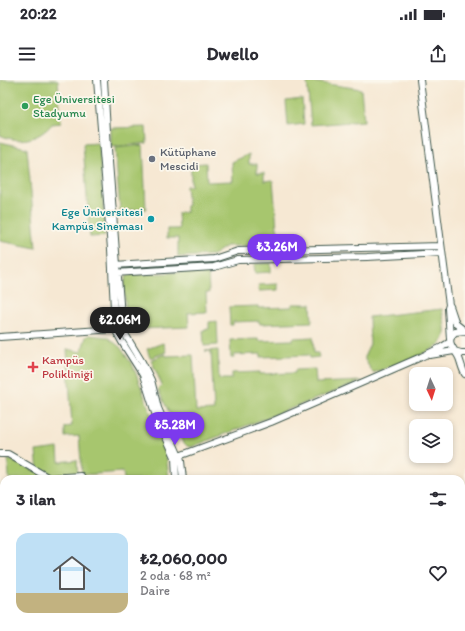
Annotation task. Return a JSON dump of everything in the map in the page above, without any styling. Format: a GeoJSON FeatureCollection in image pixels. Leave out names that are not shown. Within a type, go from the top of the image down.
{"type":"FeatureCollection","features":[{"type":"Feature","properties":{"kind":"street"},"geometry":{"type":"LineString","coordinates":[[97,80],[122,328]]}},
{"type":"Feature","properties":{"kind":"street"},"geometry":{"type":"LineString","coordinates":[[104,80],[104,138]]}},
{"type":"Feature","properties":{"kind":"street"},"geometry":{"type":"LineString","coordinates":[[420,80],[449,305],[456,324],[465,331]]}},
{"type":"Feature","properties":{"kind":"street"},"geometry":{"type":"LineString","coordinates":[[115,265],[214,259],[238,251],[366,248],[441,250]]}},
{"type":"Feature","properties":{"kind":"street"},"geometry":{"type":"LineString","coordinates":[[366,248],[366,257]]}},
{"type":"Feature","properties":{"kind":"street"},"geometry":{"type":"LineString","coordinates":[[341,249],[342,257]]}},
{"type":"Feature","properties":{"kind":"street"},"geometry":{"type":"LineString","coordinates":[[116,272],[214,267],[238,260],[366,257],[441,250]]}},
{"type":"Feature","properties":{"kind":"street"},"geometry":{"type":"LineString","coordinates":[[116,272],[115,328],[143,375],[155,413],[181,462],[183,475]]}},
{"type":"Feature","properties":{"kind":"street"},"geometry":{"type":"LineString","coordinates":[[449,305],[450,341],[452,348],[461,362],[465,374]]}},
{"type":"Feature","properties":{"kind":"street"},"geometry":{"type":"LineString","coordinates":[[0,337],[115,328],[119,324],[151,380],[158,408],[177,456],[176,475]]}},
{"type":"Feature","properties":{"kind":"street"},"geometry":{"type":"LineString","coordinates":[[177,456],[271,422],[421,357],[442,347],[450,341],[455,332],[465,331]]}},
{"type":"Feature","properties":{"kind":"street"},"geometry":{"type":"LineString","coordinates":[[421,357],[454,351],[465,353]]}},
{"type":"Feature","properties":{"kind":"street"},"geometry":{"type":"LineString","coordinates":[[0,454],[8,454],[44,475]]}},
{"type":"Feature","properties":{"kind":"green space","name":"Ege Üniversitesi Stadyumu"},"geometry":{"type":"Polygon","coordinates":[[[0,80],[58,80],[61,123],[52,124],[41,134],[28,139],[21,140],[7,138],[0,135],[0,80]]]}},
{"type":"Feature","properties":{"kind":"green space"},"geometry":{"type":"Polygon","coordinates":[[[307,81],[361,89],[364,121],[311,125],[307,81]]]}},
{"type":"Feature","properties":{"kind":"green space"},"geometry":{"type":"Polygon","coordinates":[[[302,99],[304,124],[288,126],[286,101],[302,99]]]}},
{"type":"Feature","properties":{"kind":"green space"},"geometry":{"type":"Polygon","coordinates":[[[146,127],[147,143],[111,147],[111,128],[146,127]]]}},
{"type":"Feature","properties":{"kind":"green space"},"geometry":{"type":"Polygon","coordinates":[[[0,142],[27,148],[36,248],[0,241],[0,142]]]}},
{"type":"Feature","properties":{"kind":"green space"},"geometry":{"type":"Polygon","coordinates":[[[99,143],[105,236],[90,237],[83,144],[99,143]]]}},
{"type":"Feature","properties":{"kind":"green space"},"geometry":{"type":"Polygon","coordinates":[[[143,145],[146,209],[120,211],[115,148],[143,145]]]}},
{"type":"Feature","properties":{"kind":"green space"},"geometry":{"type":"Polygon","coordinates":[[[249,154],[249,164],[257,164],[257,173],[264,173],[264,181],[273,180],[277,228],[280,237],[289,245],[227,246],[213,255],[178,257],[178,238],[167,238],[167,229],[179,229],[178,213],[186,212],[186,206],[188,205],[186,186],[191,186],[191,164],[206,163],[207,182],[233,181],[232,162],[249,154]]]}},
{"type":"Feature","properties":{"kind":"green space"},"geometry":{"type":"Polygon","coordinates":[[[271,263],[271,272],[255,273],[254,264],[271,263]]]}},
{"type":"Feature","properties":{"kind":"green space"},"geometry":{"type":"Polygon","coordinates":[[[208,271],[209,293],[206,293],[207,312],[188,313],[189,327],[138,329],[128,324],[126,321],[124,284],[127,275],[208,271]]]}},
{"type":"Feature","properties":{"kind":"green space"},"geometry":{"type":"Polygon","coordinates":[[[278,284],[278,290],[259,291],[258,285],[278,284]]]}},
{"type":"Feature","properties":{"kind":"green space"},"geometry":{"type":"Polygon","coordinates":[[[292,304],[311,304],[312,322],[260,324],[259,321],[233,322],[233,325],[230,325],[229,307],[292,307],[292,304]]]}},
{"type":"Feature","properties":{"kind":"green space"},"geometry":{"type":"Polygon","coordinates":[[[442,309],[445,333],[443,340],[439,345],[422,355],[373,373],[365,360],[365,355],[370,344],[369,317],[442,309]]]}},
{"type":"Feature","properties":{"kind":"green space"},"geometry":{"type":"Polygon","coordinates":[[[217,321],[218,345],[204,346],[203,330],[209,329],[209,322],[217,321]]]}},
{"type":"Feature","properties":{"kind":"green space"},"geometry":{"type":"Polygon","coordinates":[[[89,335],[107,337],[120,347],[133,366],[166,453],[169,475],[123,475],[123,472],[82,475],[79,436],[65,437],[65,427],[72,426],[67,349],[81,352],[86,337],[89,335]]]}},
{"type":"Feature","properties":{"kind":"green space"},"geometry":{"type":"Polygon","coordinates":[[[313,337],[314,353],[318,353],[319,357],[310,358],[309,355],[261,357],[261,354],[234,355],[234,358],[231,358],[230,340],[293,340],[293,338],[313,337]]]}},
{"type":"Feature","properties":{"kind":"green space"},"geometry":{"type":"Polygon","coordinates":[[[163,343],[166,352],[150,358],[147,349],[163,343]]]}},
{"type":"Feature","properties":{"kind":"green space"},"geometry":{"type":"Polygon","coordinates":[[[218,350],[219,379],[232,379],[232,373],[295,373],[295,370],[315,369],[316,383],[362,381],[191,447],[187,446],[184,443],[159,392],[158,389],[162,385],[151,360],[165,354],[166,356],[193,355],[196,411],[214,410],[211,351],[205,351],[218,350]]]}},
{"type":"Feature","properties":{"kind":"green space"},"geometry":{"type":"Polygon","coordinates":[[[58,448],[59,462],[77,460],[78,475],[9,475],[8,459],[38,472],[36,451],[58,448]]]}},
{"type":"Feature","properties":{"kind":"place","name":"Ege Üniversitesi Stadyumu"},"geometry":{"type":"Point","coordinates":[25,106]}},
{"type":"Feature","properties":{"kind":"place","name":"Kütüphane Mescidi"},"geometry":{"type":"Point","coordinates":[152,159]}},
{"type":"Feature","properties":{"kind":"place","name":"Ege Üniversitesi Kampüs Sineması"},"geometry":{"type":"Point","coordinates":[151,219]}},
{"type":"Feature","properties":{"kind":"place","name":"Kampüs Polikliniği"},"geometry":{"type":"Point","coordinates":[33,367]}}]}
